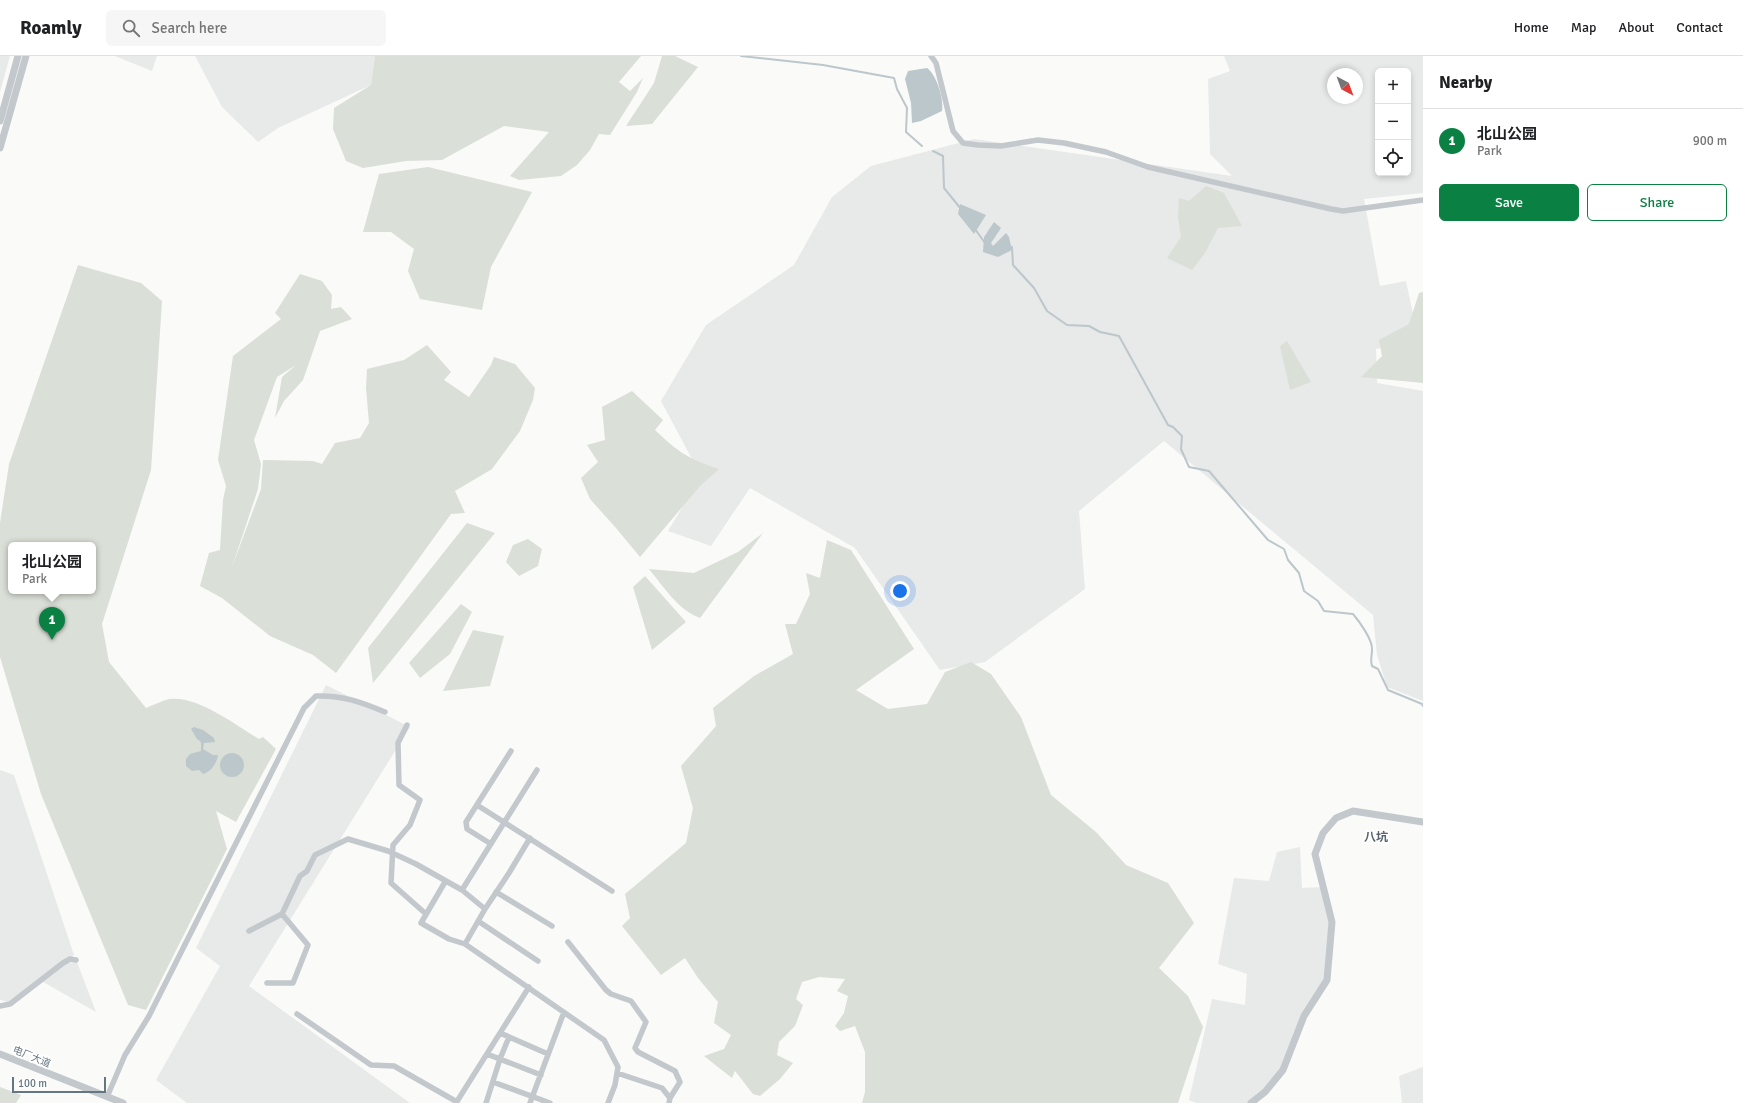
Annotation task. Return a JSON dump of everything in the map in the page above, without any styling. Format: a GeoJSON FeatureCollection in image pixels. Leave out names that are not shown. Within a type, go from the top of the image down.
{"type":"FeatureCollection","features":[{"type":"Feature","properties":{"kind":"street"},"geometry":{"type":"LineString","coordinates":[[0,121],[18,56]]}},
{"type":"Feature","properties":{"kind":"street"},"geometry":{"type":"LineString","coordinates":[[0,148],[26,56]]}},
{"type":"Feature","properties":{"kind":"street"},"geometry":{"type":"LineString","coordinates":[[931,56],[936,63],[953,130],[963,143],[1001,146],[1038,140],[1064,143],[1106,152],[1148,167],[1330,209],[1343,210],[1423,200]]}},
{"type":"Feature","properties":{"kind":"street"},"geometry":{"type":"LineString","coordinates":[[107,1097],[125,1055],[149,1016],[304,708],[316,696],[334,695],[359,701],[386,712]]}},
{"type":"Feature","properties":{"kind":"street"},"geometry":{"type":"LineString","coordinates":[[407,725],[398,743],[399,785],[420,800],[410,825],[393,845],[391,883],[426,914]]}},
{"type":"Feature","properties":{"kind":"street"},"geometry":{"type":"LineString","coordinates":[[491,844],[467,829],[466,822],[511,751]]}},
{"type":"Feature","properties":{"kind":"street"},"geometry":{"type":"LineString","coordinates":[[462,890],[537,770]]}},
{"type":"Feature","properties":{"kind":"street"},"geometry":{"type":"LineString","coordinates":[[477,805],[612,891]]}},
{"type":"Feature","properties":{"kind":"street"},"geometry":{"type":"LineString","coordinates":[[1251,1103],[1265,1092],[1283,1070],[1304,1016],[1327,980],[1332,922],[1315,854],[1323,833],[1336,818],[1353,811],[1423,822]]}},
{"type":"Feature","properties":{"kind":"street"},"geometry":{"type":"LineString","coordinates":[[465,944],[485,909],[530,838]]}},
{"type":"Feature","properties":{"kind":"street"},"geometry":{"type":"LineString","coordinates":[[250,931],[282,914],[300,876],[307,871],[315,856],[348,839],[392,853],[416,864],[445,882],[462,890],[485,909]]}},
{"type":"Feature","properties":{"kind":"street"},"geometry":{"type":"LineString","coordinates":[[445,882],[421,923],[449,939],[465,944],[604,1040],[618,1066],[615,1085],[608,1103]]}},
{"type":"Feature","properties":{"kind":"street"},"geometry":{"type":"LineString","coordinates":[[496,892],[552,926]]}},
{"type":"Feature","properties":{"kind":"street"},"geometry":{"type":"LineString","coordinates":[[267,984],[293,983],[308,945],[282,914]]}},
{"type":"Feature","properties":{"kind":"street"},"geometry":{"type":"LineString","coordinates":[[478,921],[538,961]]}},
{"type":"Feature","properties":{"kind":"street"},"geometry":{"type":"LineString","coordinates":[[568,942],[606,990],[611,994],[631,1001],[646,1022],[635,1048],[638,1052],[675,1071],[680,1082],[669,1100],[662,1088],[617,1073]]}},
{"type":"Feature","properties":{"kind":"street"},"geometry":{"type":"LineString","coordinates":[[0,1006],[10,1004],[63,963],[70,960],[76,960]]}},
{"type":"Feature","properties":{"kind":"street"},"geometry":{"type":"LineString","coordinates":[[297,1014],[371,1065],[394,1066],[456,1103],[528,987]]}},
{"type":"Feature","properties":{"kind":"street"},"geometry":{"type":"LineString","coordinates":[[530,1103],[564,1012]]}},
{"type":"Feature","properties":{"kind":"street"},"geometry":{"type":"LineString","coordinates":[[500,1034],[548,1054]]}},
{"type":"Feature","properties":{"kind":"street"},"geometry":{"type":"LineString","coordinates":[[486,1103],[500,1059],[509,1038]]}},
{"type":"Feature","properties":{"kind":"street","name":"电厂大道"},"geometry":{"type":"LineString","coordinates":[[0,1054],[123,1103]]}},
{"type":"Feature","properties":{"kind":"street"},"geometry":{"type":"LineString","coordinates":[[487,1054],[541,1075]]}},
{"type":"Feature","properties":{"kind":"street"},"geometry":{"type":"LineString","coordinates":[[493,1082],[550,1103]]}},
{"type":"Feature","properties":{"kind":"shaded area"},"geometry":{"type":"Polygon","coordinates":[[[0,56],[10,56],[0,92],[0,56]]]}},
{"type":"Feature","properties":{"kind":"shaded area"},"geometry":{"type":"Polygon","coordinates":[[[115,56],[157,56],[152,71],[115,56]]]}},
{"type":"Feature","properties":{"kind":"shaded area"},"geometry":{"type":"Polygon","coordinates":[[[195,56],[375,56],[371,85],[278,128],[258,142],[222,107],[195,56]]]}},
{"type":"Feature","properties":{"kind":"shaded area"},"geometry":{"type":"Polygon","coordinates":[[[375,56],[641,56],[619,82],[630,91],[643,78],[637,92],[610,135],[599,134],[590,150],[577,165],[561,176],[519,180],[510,176],[549,132],[504,126],[442,160],[406,161],[363,168],[346,161],[333,129],[334,108],[371,85],[375,56]]]}},
{"type":"Feature","properties":{"kind":"shaded area"},"geometry":{"type":"Polygon","coordinates":[[[662,56],[675,56],[698,67],[652,124],[626,126],[654,83],[662,56]]]}},
{"type":"Feature","properties":{"kind":"shaded area"},"geometry":{"type":"Polygon","coordinates":[[[1224,56],[1423,56],[1423,193],[1364,199],[1380,286],[1406,281],[1418,338],[1376,349],[1377,383],[1423,391],[1423,701],[1387,687],[1377,655],[1373,615],[1164,441],[1079,511],[1085,589],[985,662],[940,670],[855,548],[750,488],[711,546],[668,531],[701,476],[661,401],[706,325],[794,265],[832,197],[871,166],[974,139],[1232,176],[1210,154],[1208,79],[1230,71],[1224,56]]]}},
{"type":"Feature","properties":{"kind":"shaded area"},"geometry":{"type":"Polygon","coordinates":[[[927,68],[931,71],[937,82],[942,101],[942,111],[921,121],[912,123],[911,103],[905,79],[908,71],[927,68]]]}},
{"type":"Feature","properties":{"kind":"shaded area"},"geometry":{"type":"Polygon","coordinates":[[[428,167],[532,192],[491,267],[482,310],[420,299],[408,271],[414,249],[391,232],[363,232],[379,174],[428,167]]]}},
{"type":"Feature","properties":{"kind":"shaded area"},"geometry":{"type":"Polygon","coordinates":[[[1206,186],[1224,193],[1242,226],[1218,228],[1205,253],[1192,270],[1167,258],[1181,237],[1178,218],[1179,198],[1189,201],[1206,186]]]}},
{"type":"Feature","properties":{"kind":"shaded area"},"geometry":{"type":"Polygon","coordinates":[[[960,204],[986,215],[974,234],[958,214],[960,204]]]}},
{"type":"Feature","properties":{"kind":"shaded area"},"geometry":{"type":"Polygon","coordinates":[[[994,222],[1001,228],[991,243],[993,246],[1006,233],[1009,237],[1012,250],[998,257],[983,252],[984,237],[994,222]]]}},
{"type":"Feature","properties":{"kind":"shaded area"},"geometry":{"type":"Polygon","coordinates":[[[78,265],[141,283],[162,301],[151,470],[102,624],[109,662],[146,708],[169,699],[180,699],[192,702],[216,712],[259,739],[263,737],[276,749],[236,822],[216,811],[227,849],[146,1010],[128,1005],[41,794],[0,657],[0,523],[9,464],[78,265]]]}},
{"type":"Feature","properties":{"kind":"shaded area"},"geometry":{"type":"Polygon","coordinates":[[[300,274],[322,281],[332,295],[331,309],[341,307],[352,319],[320,331],[303,380],[284,401],[275,418],[282,377],[296,365],[277,377],[254,440],[261,464],[258,489],[232,567],[261,489],[263,460],[313,461],[322,464],[335,443],[360,438],[369,423],[366,388],[367,369],[404,360],[427,345],[451,372],[444,380],[469,397],[491,365],[494,357],[515,364],[535,388],[533,400],[520,431],[492,469],[455,491],[465,513],[451,514],[336,673],[313,655],[270,636],[222,598],[200,586],[209,553],[220,550],[223,500],[226,486],[218,460],[233,356],[281,319],[275,313],[300,274]]]}},
{"type":"Feature","properties":{"kind":"shaded area"},"geometry":{"type":"Polygon","coordinates":[[[1423,292],[1423,383],[1361,377],[1382,356],[1379,340],[1409,324],[1419,293],[1423,292]]]}},
{"type":"Feature","properties":{"kind":"shaded area"},"geometry":{"type":"Polygon","coordinates":[[[1287,341],[1311,382],[1290,390],[1280,346],[1287,341]]]}},
{"type":"Feature","properties":{"kind":"shaded area"},"geometry":{"type":"Polygon","coordinates":[[[632,391],[663,420],[655,430],[663,438],[691,458],[719,469],[700,486],[640,557],[590,499],[581,478],[598,462],[587,445],[605,440],[602,407],[632,391]]]}},
{"type":"Feature","properties":{"kind":"shaded area"},"geometry":{"type":"Polygon","coordinates":[[[467,523],[495,533],[373,683],[368,648],[467,523]]]}},
{"type":"Feature","properties":{"kind":"shaded area"},"geometry":{"type":"Polygon","coordinates":[[[763,533],[700,618],[685,610],[678,604],[649,569],[694,573],[738,552],[763,533]]]}},
{"type":"Feature","properties":{"kind":"shaded area"},"geometry":{"type":"Polygon","coordinates":[[[528,539],[542,549],[538,566],[519,576],[506,562],[513,545],[528,539]]]}},
{"type":"Feature","properties":{"kind":"shaded area"},"geometry":{"type":"Polygon","coordinates":[[[827,540],[851,550],[914,649],[856,690],[888,709],[927,704],[945,672],[971,662],[991,674],[1021,717],[1051,795],[1096,832],[1126,865],[1168,883],[1194,923],[1159,968],[1188,996],[1203,1027],[1178,1103],[862,1103],[865,1092],[865,1052],[855,1026],[840,1031],[835,1026],[844,1013],[848,996],[837,991],[845,979],[819,977],[802,982],[796,999],[803,1005],[795,1026],[779,1042],[777,1055],[793,1063],[780,1079],[760,1096],[753,1094],[735,1071],[732,1078],[704,1056],[724,1049],[731,1035],[714,1023],[718,1002],[698,978],[685,958],[661,975],[622,926],[630,918],[625,894],[686,843],[693,808],[681,766],[716,726],[713,708],[754,676],[793,654],[785,624],[796,624],[810,594],[806,573],[820,578],[827,540]]]}},
{"type":"Feature","properties":{"kind":"shaded area"},"geometry":{"type":"Polygon","coordinates":[[[645,576],[686,622],[652,650],[633,587],[645,576]]]}},
{"type":"Feature","properties":{"kind":"shaded area"},"geometry":{"type":"Polygon","coordinates":[[[461,604],[472,612],[450,654],[420,678],[409,663],[461,604]]]}},
{"type":"Feature","properties":{"kind":"shaded area"},"geometry":{"type":"Polygon","coordinates":[[[473,630],[504,636],[490,686],[443,691],[473,630]]]}},
{"type":"Feature","properties":{"kind":"shaded area"},"geometry":{"type":"Polygon","coordinates":[[[326,685],[410,727],[249,986],[410,1103],[187,1103],[156,1080],[220,966],[196,948],[326,685]]]}},
{"type":"Feature","properties":{"kind":"shaded area"},"geometry":{"type":"Polygon","coordinates":[[[194,727],[203,730],[214,738],[215,742],[204,743],[203,749],[213,755],[218,755],[213,767],[203,774],[199,770],[192,771],[186,766],[186,759],[190,754],[201,751],[201,742],[197,739],[191,729],[194,727]]]}},
{"type":"Feature","properties":{"kind":"shaded area"},"geometry":{"type":"Polygon","coordinates":[[[232,753],[240,757],[244,765],[240,773],[232,777],[224,773],[220,765],[224,757],[232,753]]]}},
{"type":"Feature","properties":{"kind":"shaded area"},"geometry":{"type":"Polygon","coordinates":[[[0,770],[14,775],[74,955],[8,1002],[0,1000],[0,770]]]}},
{"type":"Feature","properties":{"kind":"shaded area"},"geometry":{"type":"Polygon","coordinates":[[[1300,847],[1302,888],[1323,887],[1332,930],[1327,980],[1304,1016],[1283,1070],[1249,1103],[1196,1103],[1189,1100],[1212,999],[1245,1005],[1247,974],[1218,964],[1234,878],[1269,881],[1277,852],[1300,847]]]}},
{"type":"Feature","properties":{"kind":"shaded area"},"geometry":{"type":"Polygon","coordinates":[[[77,962],[96,1012],[43,982],[66,963],[77,962]]]}},
{"type":"Feature","properties":{"kind":"shaded area"},"geometry":{"type":"Polygon","coordinates":[[[1423,1067],[1423,1103],[1402,1103],[1399,1076],[1423,1067]]]}},
{"type":"Feature","properties":{"kind":"shaded area"},"geometry":{"type":"Polygon","coordinates":[[[0,1087],[21,1095],[16,1103],[0,1103],[0,1087]]]}},
{"type":"Feature","properties":{"kind":"waterway"},"geometry":{"type":"LineString","coordinates":[[741,56],[823,65],[894,78],[897,89],[907,108],[906,132],[922,146]]}},
{"type":"Feature","properties":{"kind":"waterway"},"geometry":{"type":"LineString","coordinates":[[933,151],[943,156],[944,188],[961,209]]}},
{"type":"Feature","properties":{"kind":"waterway"},"geometry":{"type":"LineString","coordinates":[[975,229],[985,243]]}},
{"type":"Feature","properties":{"kind":"waterway"},"geometry":{"type":"LineString","coordinates":[[1009,248],[1012,247],[1013,265],[1034,288],[1047,311],[1067,325],[1089,326],[1100,332],[1119,336],[1168,425],[1173,427],[1182,436],[1181,449],[1189,467],[1209,471],[1268,540],[1284,549],[1288,560],[1299,573],[1304,591],[1318,601],[1324,611],[1353,614],[1368,636],[1372,646],[1372,666],[1378,669],[1388,690],[1422,704],[1423,706]]}},
{"type":"Feature","properties":{"kind":"place","name":"北山公园"},"geometry":{"type":"Point","coordinates":[52,640]}},
{"type":"Feature","properties":{"kind":"district","name":"八坑"},"geometry":{"type":"Point","coordinates":[1376,837]}}]}
